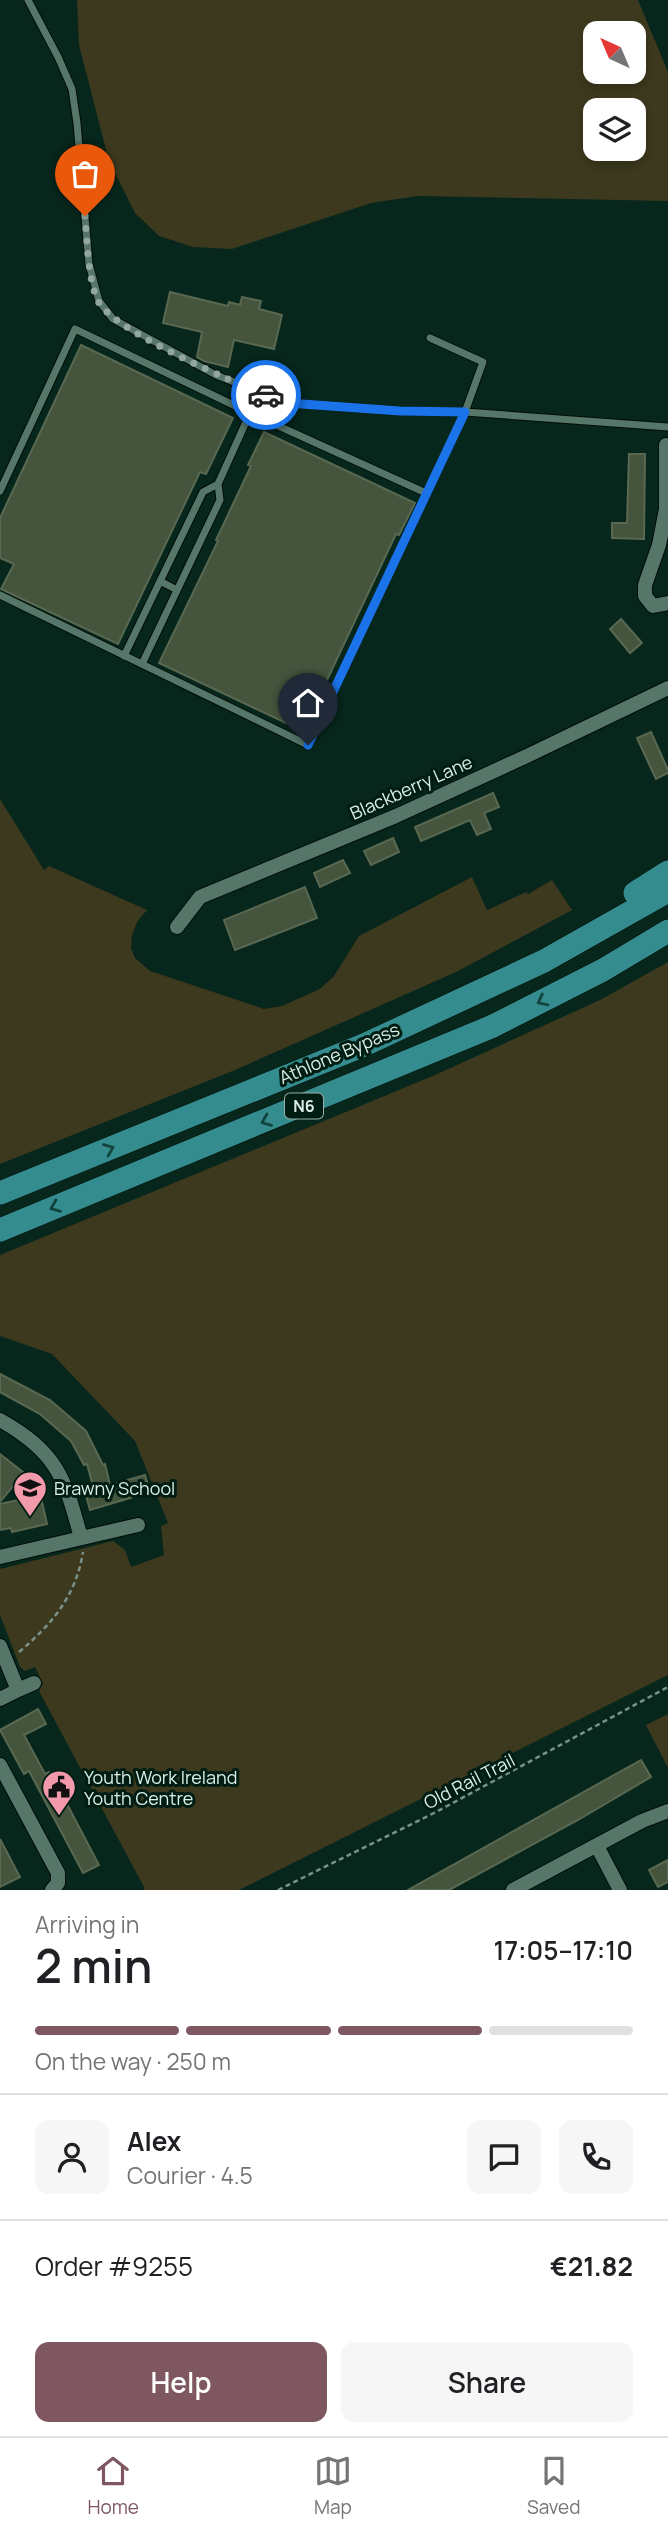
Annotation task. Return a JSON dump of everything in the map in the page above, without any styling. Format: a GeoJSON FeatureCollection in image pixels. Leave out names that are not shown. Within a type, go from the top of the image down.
{"type":"FeatureCollection","features":[{"type":"Feature","properties":{"kind":"highway","name":"N6"},"geometry":{"type":"LineString","coordinates":[[364,1045],[585,925],[668,872]]}},
{"type":"Feature","properties":{"kind":"highway","name":"Athlone Bypass"},"geometry":{"type":"LineString","coordinates":[[0,1193],[364,1045],[544,961],[668,891]]}},
{"type":"Feature","properties":{"kind":"highway","name":"Athlone Bypass"},"geometry":{"type":"LineString","coordinates":[[0,1230],[493,1026],[603,970],[668,931]]}},
{"type":"Feature","properties":{"kind":"highway","name":"N6"},"geometry":{"type":"LineString","coordinates":[[603,970],[668,942]]}},
{"type":"Feature","properties":{"kind":"street"},"geometry":{"type":"LineString","coordinates":[[666,445],[667,509],[645,591],[648,602],[653,606],[668,603]]}},
{"type":"Feature","properties":{"kind":"street","name":"Blackberry Lane"},"geometry":{"type":"LineString","coordinates":[[177,927],[200,897],[421,804],[668,688]]}},
{"type":"Feature","properties":{"kind":"street"},"geometry":{"type":"LineString","coordinates":[[0,1420],[29,1437],[59,1470],[81,1538]]}},
{"type":"Feature","properties":{"kind":"street"},"geometry":{"type":"LineString","coordinates":[[0,1557],[138,1525]]}},
{"type":"Feature","properties":{"kind":"street"},"geometry":{"type":"LineString","coordinates":[[0,1646],[18,1690]]}},
{"type":"Feature","properties":{"kind":"street"},"geometry":{"type":"LineString","coordinates":[[0,1699],[34,1683]]}},
{"type":"Feature","properties":{"kind":"street"},"geometry":{"type":"LineString","coordinates":[[0,1765],[58,1873],[58,1883],[52,1890]]}},
{"type":"Feature","properties":{"kind":"street"},"geometry":{"type":"LineString","coordinates":[[513,1890],[642,1821],[668,1811]]}},
{"type":"Feature","properties":{"kind":"street"},"geometry":{"type":"LineString","coordinates":[[597,1846],[620,1890]]}},
{"type":"Feature","properties":{"kind":"lane"},"geometry":{"type":"LineString","coordinates":[[28,0],[72,89],[89,264],[99,301],[113,319],[216,375],[288,403],[400,411],[465,412],[668,427]]}},
{"type":"Feature","properties":{"kind":"lane"},"geometry":{"type":"LineString","coordinates":[[0,491],[75,329],[426,493]]}},
{"type":"Feature","properties":{"kind":"lane"},"geometry":{"type":"LineString","coordinates":[[0,596],[308,745],[465,412],[483,362],[430,338]]}},
{"type":"Feature","properties":{"kind":"lane"},"geometry":{"type":"LineString","coordinates":[[142,664],[220,500],[218,484],[250,413]]}},
{"type":"Feature","properties":{"kind":"lane"},"geometry":{"type":"LineString","coordinates":[[124,656],[203,492],[218,484]]}},
{"type":"Feature","properties":{"kind":"lane"},"geometry":{"type":"LineString","coordinates":[[160,581],[177,590]]}},
{"type":"Feature","properties":{"kind":"path"},"geometry":{"type":"LineString","coordinates":[[6,1662],[44,1630],[74,1588],[83,1553],[81,1538]]}},
{"type":"Feature","properties":{"kind":"path","name":"Old Rail Trail"},"geometry":{"type":"LineString","coordinates":[[278,1890],[447,1806],[668,1687]]}},
{"type":"Feature","properties":{"kind":"shaded area"},"geometry":{"type":"Polygon","coordinates":[[[77,0],[638,0],[668,72],[668,201],[418,196],[371,203],[232,249],[193,247],[159,236],[135,213],[109,161],[79,45],[77,0]]]}},
{"type":"Feature","properties":{"kind":"shaded area"},"geometry":{"type":"Polygon","coordinates":[[[0,799],[44,870],[49,866],[147,910],[137,922],[131,948],[135,958],[150,971],[264,1009],[282,1006],[320,989],[334,976],[359,936],[472,877],[487,910],[526,892],[528,894],[552,880],[572,910],[456,972],[235,1070],[0,1164],[0,799]]]}},
{"type":"Feature","properties":{"kind":"shaded area"},"geometry":{"type":"Polygon","coordinates":[[[668,962],[668,1675],[239,1890],[144,1890],[40,1693],[39,1688],[43,1684],[35,1667],[25,1671],[20,1667],[0,1615],[0,1569],[113,1541],[125,1550],[131,1567],[164,1555],[161,1526],[168,1523],[135,1441],[52,1354],[0,1336],[0,1255],[435,1075],[600,1000],[668,962]]]}},
{"type":"Feature","properties":{"kind":"shaded area"},"geometry":{"type":"Polygon","coordinates":[[[668,1714],[668,1768],[646,1725],[668,1714]]]}},
{"type":"Feature","properties":{"kind":"building"},"geometry":{"type":"Polygon","coordinates":[[[170,292],[228,306],[229,302],[240,305],[242,297],[261,301],[259,309],[282,315],[274,349],[234,340],[228,367],[204,361],[197,357],[202,332],[163,323],[170,292]]]}},
{"type":"Feature","properties":{"kind":"building"},"geometry":{"type":"Polygon","coordinates":[[[81,345],[233,418],[206,474],[200,472],[118,644],[1,589],[14,564],[0,558],[0,518],[81,345]]]}},
{"type":"Feature","properties":{"kind":"building"},"geometry":{"type":"Polygon","coordinates":[[[264,432],[415,503],[399,535],[396,534],[303,731],[159,663],[218,541],[216,540],[264,432]]]}},
{"type":"Feature","properties":{"kind":"building"},"geometry":{"type":"Polygon","coordinates":[[[629,454],[645,454],[644,539],[612,538],[612,523],[627,523],[629,454]]]}},
{"type":"Feature","properties":{"kind":"building"},"geometry":{"type":"Polygon","coordinates":[[[621,619],[642,643],[630,653],[610,629],[621,619]]]}},
{"type":"Feature","properties":{"kind":"building"},"geometry":{"type":"Polygon","coordinates":[[[651,732],[668,770],[668,773],[656,779],[637,738],[651,732]]]}},
{"type":"Feature","properties":{"kind":"building"},"geometry":{"type":"Polygon","coordinates":[[[493,793],[499,807],[484,813],[491,829],[477,835],[470,820],[421,841],[415,827],[493,793]]]}},
{"type":"Feature","properties":{"kind":"building"},"geometry":{"type":"Polygon","coordinates":[[[393,838],[399,852],[371,865],[364,851],[393,838]]]}},
{"type":"Feature","properties":{"kind":"building"},"geometry":{"type":"Polygon","coordinates":[[[343,860],[350,873],[320,887],[314,873],[343,860]]]}},
{"type":"Feature","properties":{"kind":"building"},"geometry":{"type":"Polygon","coordinates":[[[305,887],[317,918],[235,950],[224,920],[305,887]]]}},
{"type":"Feature","properties":{"kind":"building"},"geometry":{"type":"Polygon","coordinates":[[[0,1374],[50,1400],[86,1431],[103,1465],[105,1464],[110,1485],[145,1475],[150,1492],[90,1510],[85,1492],[94,1490],[87,1464],[84,1465],[71,1441],[40,1414],[0,1392],[0,1374]]]}},
{"type":"Feature","properties":{"kind":"building"},"geometry":{"type":"Polygon","coordinates":[[[0,1454],[24,1473],[0,1502],[0,1454]]]}},
{"type":"Feature","properties":{"kind":"building"},"geometry":{"type":"Polygon","coordinates":[[[32,1497],[34,1504],[42,1502],[47,1524],[12,1532],[11,1528],[0,1530],[0,1504],[32,1497]]]}},
{"type":"Feature","properties":{"kind":"building"},"geometry":{"type":"Polygon","coordinates":[[[38,1709],[46,1724],[24,1735],[45,1774],[49,1772],[99,1865],[83,1873],[29,1771],[24,1774],[0,1730],[38,1709]]]}},
{"type":"Feature","properties":{"kind":"building"},"geometry":{"type":"Polygon","coordinates":[[[641,1760],[651,1777],[578,1820],[449,1890],[408,1890],[641,1760]]]}},
{"type":"Feature","properties":{"kind":"building"},"geometry":{"type":"Polygon","coordinates":[[[0,1839],[20,1877],[0,1887],[0,1839]]]}},
{"type":"Feature","properties":{"kind":"building"},"geometry":{"type":"Polygon","coordinates":[[[668,1860],[668,1882],[658,1887],[649,1870],[668,1860]]]}},
{"type":"Feature","properties":{"kind":"way so far"},"geometry":{"type":"LineString","coordinates":[[85,216],[89,264],[99,301],[113,319],[216,375],[266,395]]}},
{"type":"Feature","properties":{"kind":"place","name":"Brawny School"},"geometry":{"type":"Point","coordinates":[30,1518]}},
{"type":"Feature","properties":{"kind":"place","name":"Youth Work Ireland Youth Centre"},"geometry":{"type":"Point","coordinates":[59,1817]}},
{"type":"Feature","properties":{"kind":"route"},"geometry":{"type":"LineString","coordinates":[[266,395],[288,403],[400,411],[465,412],[308,745]]}}]}
